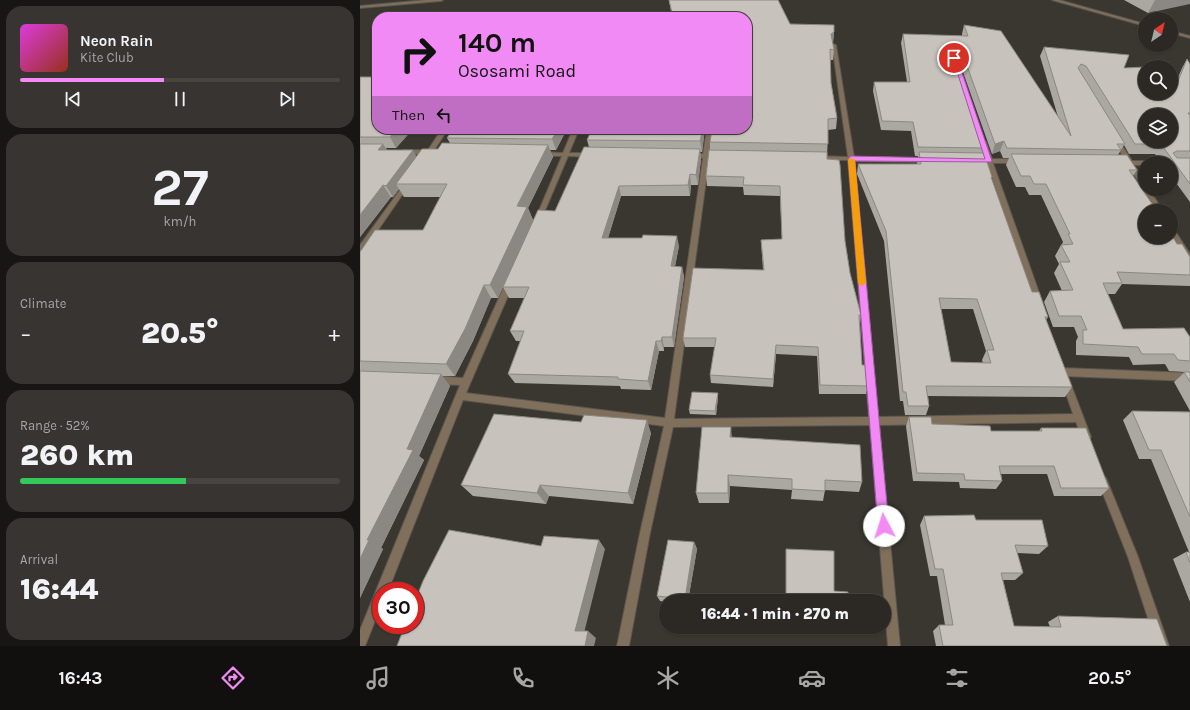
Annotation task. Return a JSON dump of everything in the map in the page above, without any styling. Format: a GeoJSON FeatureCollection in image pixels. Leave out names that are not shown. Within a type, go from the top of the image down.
{"type":"FeatureCollection","features":[{"type":"Feature","properties":{"kind":"street"},"geometry":{"type":"LineString","coordinates":[[360,7],[441,0]]}},
{"type":"Feature","properties":{"kind":"street"},"geometry":{"type":"LineString","coordinates":[[1054,0],[1138,23]]}},
{"type":"Feature","properties":{"kind":"street"},"geometry":{"type":"LineString","coordinates":[[1178,34],[1190,38]]}},
{"type":"Feature","properties":{"kind":"street"},"geometry":{"type":"LineString","coordinates":[[834,45],[851,159],[894,646]]}},
{"type":"Feature","properties":{"kind":"street"},"geometry":{"type":"LineString","coordinates":[[421,165],[442,134]]}},
{"type":"Feature","properties":{"kind":"street"},"geometry":{"type":"LineString","coordinates":[[535,226],[574,134]]}},
{"type":"Feature","properties":{"kind":"street"},"geometry":{"type":"LineString","coordinates":[[623,646],[645,533],[669,423],[709,134]]}},
{"type":"Feature","properties":{"kind":"street"},"geometry":{"type":"LineString","coordinates":[[1114,136],[1138,176]]}},
{"type":"Feature","properties":{"kind":"street"},"geometry":{"type":"LineString","coordinates":[[981,139],[1042,312]]}},
{"type":"Feature","properties":{"kind":"street"},"geometry":{"type":"LineString","coordinates":[[399,152],[438,153]]}},
{"type":"Feature","properties":{"kind":"street"},"geometry":{"type":"LineString","coordinates":[[536,154],[597,155]]}},
{"type":"Feature","properties":{"kind":"street"},"geometry":{"type":"LineString","coordinates":[[683,156],[729,156]]}},
{"type":"Feature","properties":{"kind":"street"},"geometry":{"type":"LineString","coordinates":[[813,158],[935,160]]}},
{"type":"Feature","properties":{"kind":"street"},"geometry":{"type":"LineString","coordinates":[[974,161],[1028,161]]}},
{"type":"Feature","properties":{"kind":"street"},"geometry":{"type":"LineString","coordinates":[[1114,163],[1138,163]]}},
{"type":"Feature","properties":{"kind":"street"},"geometry":{"type":"LineString","coordinates":[[360,250],[413,177]]}},
{"type":"Feature","properties":{"kind":"street"},"geometry":{"type":"LineString","coordinates":[[1178,241],[1190,260]]}},
{"type":"Feature","properties":{"kind":"street"},"geometry":{"type":"LineString","coordinates":[[385,582],[460,396],[513,275]]}},
{"type":"Feature","properties":{"kind":"street"},"geometry":{"type":"LineString","coordinates":[[1090,447],[1078,418],[1062,368],[1190,377]]}},
{"type":"Feature","properties":{"kind":"street"},"geometry":{"type":"LineString","coordinates":[[428,380],[466,382]]}},
{"type":"Feature","properties":{"kind":"street"},"geometry":{"type":"LineString","coordinates":[[460,396],[669,423],[1078,418]]}},
{"type":"Feature","properties":{"kind":"street"},"geometry":{"type":"LineString","coordinates":[[1099,469],[1133,557],[1163,646]]}},
{"type":"Feature","properties":{"kind":"street"},"geometry":{"type":"LineString","coordinates":[[360,644],[372,614]]}},
{"type":"Feature","properties":{"kind":"building"},"geometry":{"type":"Polygon","coordinates":[[[669,0],[778,0],[790,24],[834,25],[834,32],[831,34],[834,50],[830,49],[831,83],[837,118],[828,119],[828,144],[710,142],[711,134],[752,134],[752,12],[672,12],[669,0]]]}},
{"type":"Feature","properties":{"kind":"building"},"geometry":{"type":"Polygon","coordinates":[[[964,25],[1001,31],[1071,136],[1044,47],[1129,55],[1124,68],[1138,67],[1138,100],[1178,100],[1178,81],[1187,59],[1190,64],[1190,113],[1188,113],[1190,116],[1190,151],[1177,151],[1173,153],[1175,156],[1170,156],[1164,148],[1178,148],[1178,108],[1138,108],[1138,144],[1135,144],[1086,66],[1081,64],[1078,68],[1125,144],[1117,144],[1121,150],[1007,148],[1004,141],[995,144],[961,49],[957,46],[952,50],[987,148],[918,147],[913,122],[882,121],[874,82],[910,82],[903,34],[968,36],[964,25]]]}},
{"type":"Feature","properties":{"kind":"building"},"geometry":{"type":"Polygon","coordinates":[[[360,77],[372,77],[372,134],[393,134],[390,137],[360,137],[360,77]]]}},
{"type":"Feature","properties":{"kind":"building"},"geometry":{"type":"Polygon","coordinates":[[[450,134],[555,134],[552,139],[447,138],[450,134]]]}},
{"type":"Feature","properties":{"kind":"building"},"geometry":{"type":"Polygon","coordinates":[[[590,134],[702,134],[700,141],[587,140],[590,134]]]}},
{"type":"Feature","properties":{"kind":"building"},"geometry":{"type":"Polygon","coordinates":[[[442,143],[548,145],[517,206],[527,207],[490,285],[484,285],[465,329],[446,364],[360,361],[360,252],[375,230],[423,230],[447,184],[396,184],[422,149],[438,149],[442,143]]]}},
{"type":"Feature","properties":{"kind":"building"},"geometry":{"type":"Polygon","coordinates":[[[360,144],[383,144],[378,150],[413,150],[386,186],[383,185],[360,215],[360,144]]]}},
{"type":"Feature","properties":{"kind":"building"},"geometry":{"type":"Polygon","coordinates":[[[584,147],[700,149],[696,175],[690,174],[688,185],[619,186],[602,238],[642,238],[643,235],[677,236],[671,266],[682,267],[672,337],[662,337],[661,341],[656,341],[648,381],[618,379],[618,377],[508,374],[524,331],[510,331],[529,287],[503,287],[538,210],[555,211],[584,147]]]}},
{"type":"Feature","properties":{"kind":"building"},"geometry":{"type":"Polygon","coordinates":[[[709,150],[827,152],[827,159],[839,160],[845,241],[850,273],[861,315],[859,315],[862,365],[866,365],[868,386],[820,385],[818,347],[776,345],[773,379],[710,375],[716,338],[683,338],[693,268],[764,270],[761,240],[782,239],[780,186],[743,185],[744,177],[706,176],[709,150]]]}},
{"type":"Feature","properties":{"kind":"building"},"geometry":{"type":"Polygon","coordinates":[[[919,152],[984,153],[991,177],[1032,292],[1039,292],[1048,317],[1045,317],[1072,387],[926,386],[929,406],[908,406],[906,392],[903,392],[886,231],[858,164],[921,164],[919,152]],[[939,298],[951,362],[991,363],[987,350],[994,350],[977,299],[939,298]]]}},
{"type":"Feature","properties":{"kind":"building"},"geometry":{"type":"Polygon","coordinates":[[[1011,154],[1127,155],[1137,170],[1129,170],[1138,183],[1138,196],[1147,196],[1152,204],[1138,204],[1138,244],[1182,244],[1190,257],[1190,275],[1117,272],[1122,283],[1103,283],[1123,329],[1184,328],[1190,337],[1190,361],[1178,360],[1174,354],[1142,354],[1138,347],[1083,344],[1083,330],[1087,330],[1081,316],[1059,316],[1050,291],[1073,290],[1060,262],[1070,262],[1061,245],[1073,244],[1068,234],[1070,234],[1046,184],[1034,184],[1030,176],[1021,176],[1011,154]]]}},
{"type":"Feature","properties":{"kind":"building"},"geometry":{"type":"Polygon","coordinates":[[[1178,158],[1190,158],[1190,184],[1178,167],[1178,158]]]}},
{"type":"Feature","properties":{"kind":"building"},"geometry":{"type":"Polygon","coordinates":[[[360,371],[441,374],[407,449],[413,450],[367,540],[369,540],[360,559],[360,371]]]}},
{"type":"Feature","properties":{"kind":"building"},"geometry":{"type":"Polygon","coordinates":[[[1184,372],[1190,372],[1190,382],[1184,372]]]}},
{"type":"Feature","properties":{"kind":"building"},"geometry":{"type":"Polygon","coordinates":[[[692,392],[718,393],[715,411],[689,410],[692,392]]]}},
{"type":"Feature","properties":{"kind":"building"},"geometry":{"type":"Polygon","coordinates":[[[1132,411],[1190,412],[1190,517],[1161,450],[1149,450],[1132,411]]]}},
{"type":"Feature","properties":{"kind":"building"},"geometry":{"type":"Polygon","coordinates":[[[494,414],[581,422],[584,415],[647,420],[628,493],[540,485],[537,493],[461,485],[494,414]]]}},
{"type":"Feature","properties":{"kind":"building"},"geometry":{"type":"Polygon","coordinates":[[[909,417],[931,417],[932,424],[990,426],[991,431],[1042,431],[1041,428],[1086,428],[1109,488],[1061,488],[1054,466],[999,466],[1002,481],[965,480],[964,474],[917,473],[909,417]]]}},
{"type":"Feature","properties":{"kind":"building"},"geometry":{"type":"Polygon","coordinates":[[[702,427],[731,427],[730,437],[860,445],[862,482],[825,480],[825,491],[792,489],[792,479],[728,475],[728,493],[696,493],[702,427]]]}},
{"type":"Feature","properties":{"kind":"building"},"geometry":{"type":"Polygon","coordinates":[[[974,515],[976,520],[1042,520],[1048,546],[1015,545],[1023,573],[1001,573],[1014,626],[1061,627],[1058,616],[1157,619],[1167,646],[943,646],[939,625],[953,625],[943,569],[935,569],[924,516],[974,515]]]}},
{"type":"Feature","properties":{"kind":"building"},"geometry":{"type":"Polygon","coordinates":[[[449,530],[541,546],[544,536],[599,540],[575,631],[588,631],[585,646],[397,646],[402,634],[424,634],[423,581],[449,530]]]}},
{"type":"Feature","properties":{"kind":"building"},"geometry":{"type":"Polygon","coordinates":[[[668,540],[694,542],[686,594],[659,594],[659,596],[657,596],[668,540]]]}},
{"type":"Feature","properties":{"kind":"building"},"geometry":{"type":"Polygon","coordinates":[[[786,549],[834,551],[834,591],[848,592],[848,594],[786,594],[786,549]]]}},
{"type":"Feature","properties":{"kind":"building"},"geometry":{"type":"Polygon","coordinates":[[[1186,552],[1190,552],[1190,563],[1186,552]]]}},
{"type":"Feature","properties":{"kind":"slow traffic"},"geometry":{"type":"LineString","coordinates":[[851,160],[862,283]]}},
{"type":"Feature","properties":{"kind":"route"},"geometry":{"type":"LineString","coordinates":[[884,526],[851,159],[989,161],[954,58]]}}]}
